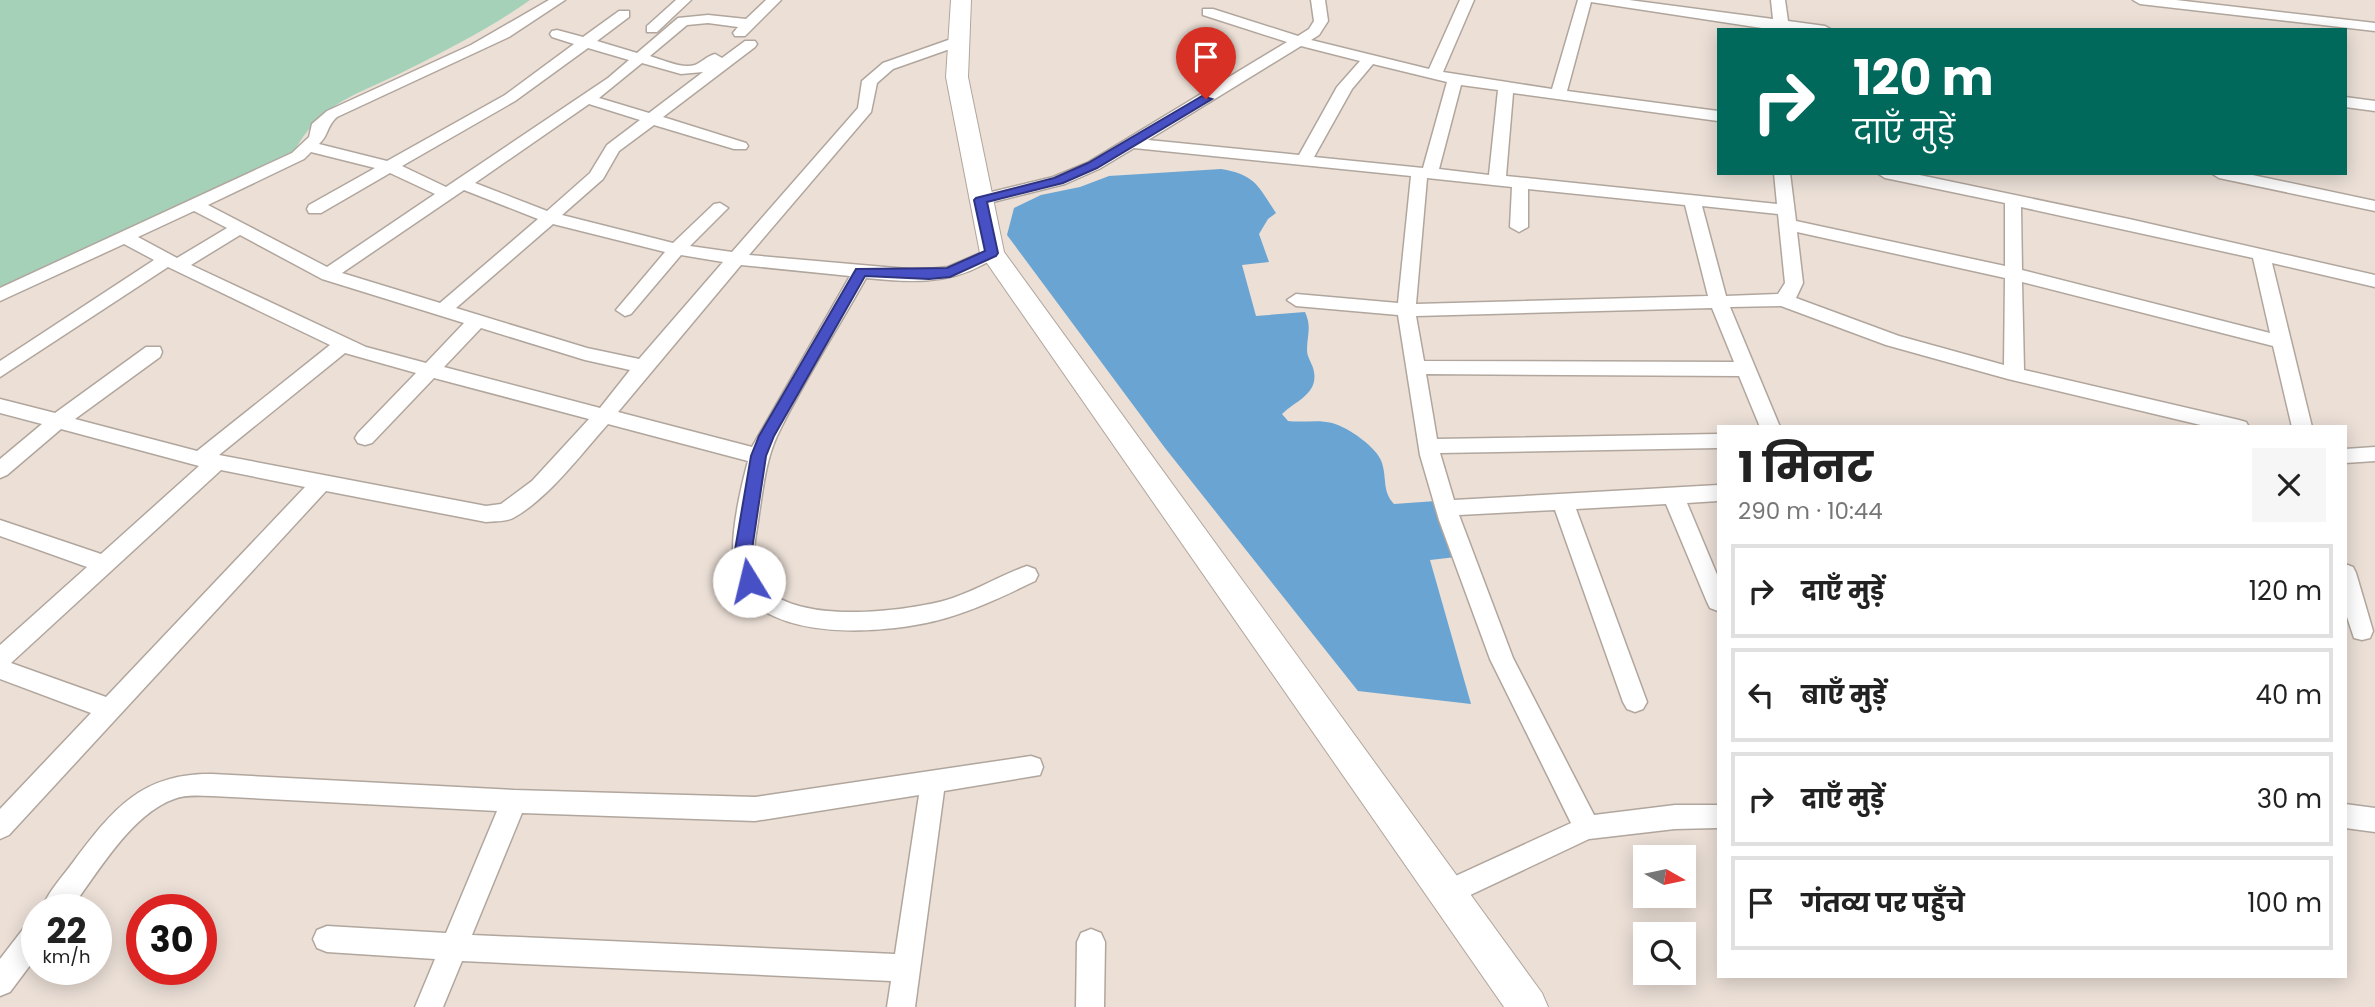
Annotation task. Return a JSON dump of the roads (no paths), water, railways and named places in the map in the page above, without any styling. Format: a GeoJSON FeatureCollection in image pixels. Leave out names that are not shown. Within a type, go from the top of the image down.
{"type":"FeatureCollection","features":[{"type":"Feature","properties":{"kind":"main road"},"geometry":{"type":"LineString","coordinates":[[961,0],[957,77],[992,253],[1528,1007]]}},
{"type":"Feature","properties":{"kind":"street"},"geometry":{"type":"LineString","coordinates":[[0,295],[298,156],[310,147],[317,138],[320,124],[332,114],[465,54],[516,28],[558,0]]}},
{"type":"Feature","properties":{"kind":"street"},"geometry":{"type":"LineString","coordinates":[[328,275],[587,99],[632,57],[684,0]]}},
{"type":"Feature","properties":{"kind":"street"},"geometry":{"type":"LineString","coordinates":[[557,34],[681,70],[699,69],[711,62],[774,0]]}},
{"type":"Feature","properties":{"kind":"street"},"geometry":{"type":"LineString","coordinates":[[981,200],[1059,181],[1133,143],[1314,32],[1321,21],[1318,0]]}},
{"type":"Feature","properties":{"kind":"street"},"geometry":{"type":"LineString","coordinates":[[1434,75],[1467,0]]}},
{"type":"Feature","properties":{"kind":"street"},"geometry":{"type":"LineString","coordinates":[[1558,96],[1585,0]]}},
{"type":"Feature","properties":{"kind":"street"},"geometry":{"type":"LineString","coordinates":[[1597,0],[1783,27],[1778,0]]}},
{"type":"Feature","properties":{"kind":"street"},"geometry":{"type":"LineString","coordinates":[[2142,0],[2375,27]]}},
{"type":"Feature","properties":{"kind":"street"},"geometry":{"type":"LineString","coordinates":[[1208,12],[1299,41],[1455,80],[1717,116]]}},
{"type":"Feature","properties":{"kind":"street"},"geometry":{"type":"LineString","coordinates":[[315,209],[510,98],[624,14]]}},
{"type":"Feature","properties":{"kind":"street"},"geometry":{"type":"LineString","coordinates":[[632,57],[683,21],[708,19],[749,24]]}},
{"type":"Feature","properties":{"kind":"street"},"geometry":{"type":"LineString","coordinates":[[0,406],[208,461],[486,514],[506,512],[540,486],[603,417],[643,366],[866,109],[870,81],[888,66],[959,41]]}},
{"type":"Feature","properties":{"kind":"street"},"geometry":{"type":"LineString","coordinates":[[443,310],[597,176],[613,148],[750,44]]}},
{"type":"Feature","properties":{"kind":"street"},"geometry":{"type":"LineString","coordinates":[[1304,161],[1345,87],[1370,59]]}},
{"type":"Feature","properties":{"kind":"street"},"geometry":{"type":"LineString","coordinates":[[1455,80],[1425,174],[1406,310],[1429,446],[1447,508],[1502,659],[1587,828]]}},
{"type":"Feature","properties":{"kind":"street"},"geometry":{"type":"LineString","coordinates":[[1497,181],[1506,88]]}},
{"type":"Feature","properties":{"kind":"street"},"geometry":{"type":"LineString","coordinates":[[587,99],[740,146]]}},
{"type":"Feature","properties":{"kind":"street"},"geometry":{"type":"LineString","coordinates":[[2347,102],[2375,106]]}},
{"type":"Feature","properties":{"kind":"street"},"geometry":{"type":"LineString","coordinates":[[1133,143],[1692,201],[1787,218],[2282,342]]}},
{"type":"Feature","properties":{"kind":"street"},"geometry":{"type":"LineString","coordinates":[[310,147],[391,167],[548,218],[675,251],[736,261],[861,272],[929,274],[950,272],[992,253]]}},
{"type":"Feature","properties":{"kind":"street"},"geometry":{"type":"LineString","coordinates":[[1782,175],[1794,283],[1790,294],[1783,300]]}},
{"type":"Feature","properties":{"kind":"street"},"geometry":{"type":"LineString","coordinates":[[1903,175],[1948,180],[2014,200],[2375,281]]}},
{"type":"Feature","properties":{"kind":"street"},"geometry":{"type":"LineString","coordinates":[[2228,175],[2375,206]]}},
{"type":"Feature","properties":{"kind":"street"},"geometry":{"type":"LineString","coordinates":[[1520,183],[1520,227]]}},
{"type":"Feature","properties":{"kind":"street"},"geometry":{"type":"LineString","coordinates":[[2014,200],[2014,373]]}},
{"type":"Feature","properties":{"kind":"street"},"geometry":{"type":"LineString","coordinates":[[1692,201],[1718,300],[1769,425]]}},
{"type":"Feature","properties":{"kind":"street"},"geometry":{"type":"LineString","coordinates":[[194,204],[328,275],[585,354],[643,366]]}},
{"type":"Feature","properties":{"kind":"street"},"geometry":{"type":"LineString","coordinates":[[625,310],[675,251],[720,208]]}},
{"type":"Feature","properties":{"kind":"street"},"geometry":{"type":"LineString","coordinates":[[0,370],[173,262],[239,228]]}},
{"type":"Feature","properties":{"kind":"street"},"geometry":{"type":"LineString","coordinates":[[124,237],[360,352],[758,456]]}},
{"type":"Feature","properties":{"kind":"street"},"geometry":{"type":"LineString","coordinates":[[2261,255],[2302,425]]}},
{"type":"Feature","properties":{"kind":"street"},"geometry":{"type":"LineString","coordinates":[[861,272],[758,456],[743,556],[749,581],[760,598],[783,611],[855,622],[888,620],[945,609],[1027,575]]}},
{"type":"Feature","properties":{"kind":"street"},"geometry":{"type":"LineString","coordinates":[[1296,300],[1406,310],[1783,300],[1839,324],[2014,373],[2231,425]]}},
{"type":"Feature","properties":{"kind":"street"},"geometry":{"type":"LineString","coordinates":[[365,438],[477,321]]}},
{"type":"Feature","properties":{"kind":"street"},"geometry":{"type":"LineString","coordinates":[[0,659],[105,564],[208,461],[344,344]]}},
{"type":"Feature","properties":{"kind":"street"},"geometry":{"type":"LineString","coordinates":[[0,470],[57,422],[153,352]]}},
{"type":"Feature","properties":{"kind":"street"},"geometry":{"type":"LineString","coordinates":[[1416,366],[1747,369]]}},
{"type":"Feature","properties":{"kind":"street"},"geometry":{"type":"LineString","coordinates":[[1429,446],[1717,441]]}},
{"type":"Feature","properties":{"kind":"street"},"geometry":{"type":"LineString","coordinates":[[2347,456],[2375,454]]}},
{"type":"Feature","properties":{"kind":"street"},"geometry":{"type":"LineString","coordinates":[[0,827],[322,482]]}},
{"type":"Feature","properties":{"kind":"street"},"geometry":{"type":"LineString","coordinates":[[1447,508],[1717,493]]}},
{"type":"Feature","properties":{"kind":"street"},"geometry":{"type":"LineString","coordinates":[[1673,495],[1717,600]]}},
{"type":"Feature","properties":{"kind":"street"},"geometry":{"type":"LineString","coordinates":[[1563,502],[1635,702]]}},
{"type":"Feature","properties":{"kind":"street"},"geometry":{"type":"LineString","coordinates":[[0,528],[105,564]]}},
{"type":"Feature","properties":{"kind":"street"},"geometry":{"type":"LineString","coordinates":[[2347,580],[2361,630]]}},
{"type":"Feature","properties":{"kind":"street"},"geometry":{"type":"LineString","coordinates":[[0,669],[109,709]]}},
{"type":"Feature","properties":{"kind":"street"},"geometry":{"type":"LineString","coordinates":[[66,894],[129,813],[152,796],[174,787],[212,785],[514,801],[755,809],[1031,768]]}},
{"type":"Feature","properties":{"kind":"street"},"geometry":{"type":"LineString","coordinates":[[901,1007],[933,783]]}},
{"type":"Feature","properties":{"kind":"street"},"geometry":{"type":"LineString","coordinates":[[429,1007],[514,801]]}},
{"type":"Feature","properties":{"kind":"street"},"geometry":{"type":"LineString","coordinates":[[2347,816],[2375,820]]}},
{"type":"Feature","properties":{"kind":"street"},"geometry":{"type":"LineString","coordinates":[[1447,893],[1587,828],[1675,817],[1717,817]]}},
{"type":"Feature","properties":{"kind":"street"},"geometry":{"type":"LineString","coordinates":[[327,939],[907,968]]}},
{"type":"Feature","properties":{"kind":"street"},"geometry":{"type":"LineString","coordinates":[[1090,1007],[1091,942]]}},
{"type":"Feature","properties":{"kind":"street"},"geometry":{"type":"LineString","coordinates":[[0,982],[21,954]]}},
{"type":"Feature","properties":{"kind":"water"},"geometry":{"type":"Polygon","coordinates":[[[1221,169],[1249,178],[1276,213],[1268,219],[1259,234],[1269,262],[1242,265],[1256,316],[1305,312],[1307,317],[1307,353],[1313,369],[1313,386],[1282,414],[1288,421],[1332,423],[1361,439],[1379,457],[1386,490],[1394,504],[1436,501],[1456,557],[1430,560],[1471,704],[1358,691],[1165,448],[1007,235],[1014,208],[1041,195],[1080,187],[1109,176],[1221,169]]]}}]}
